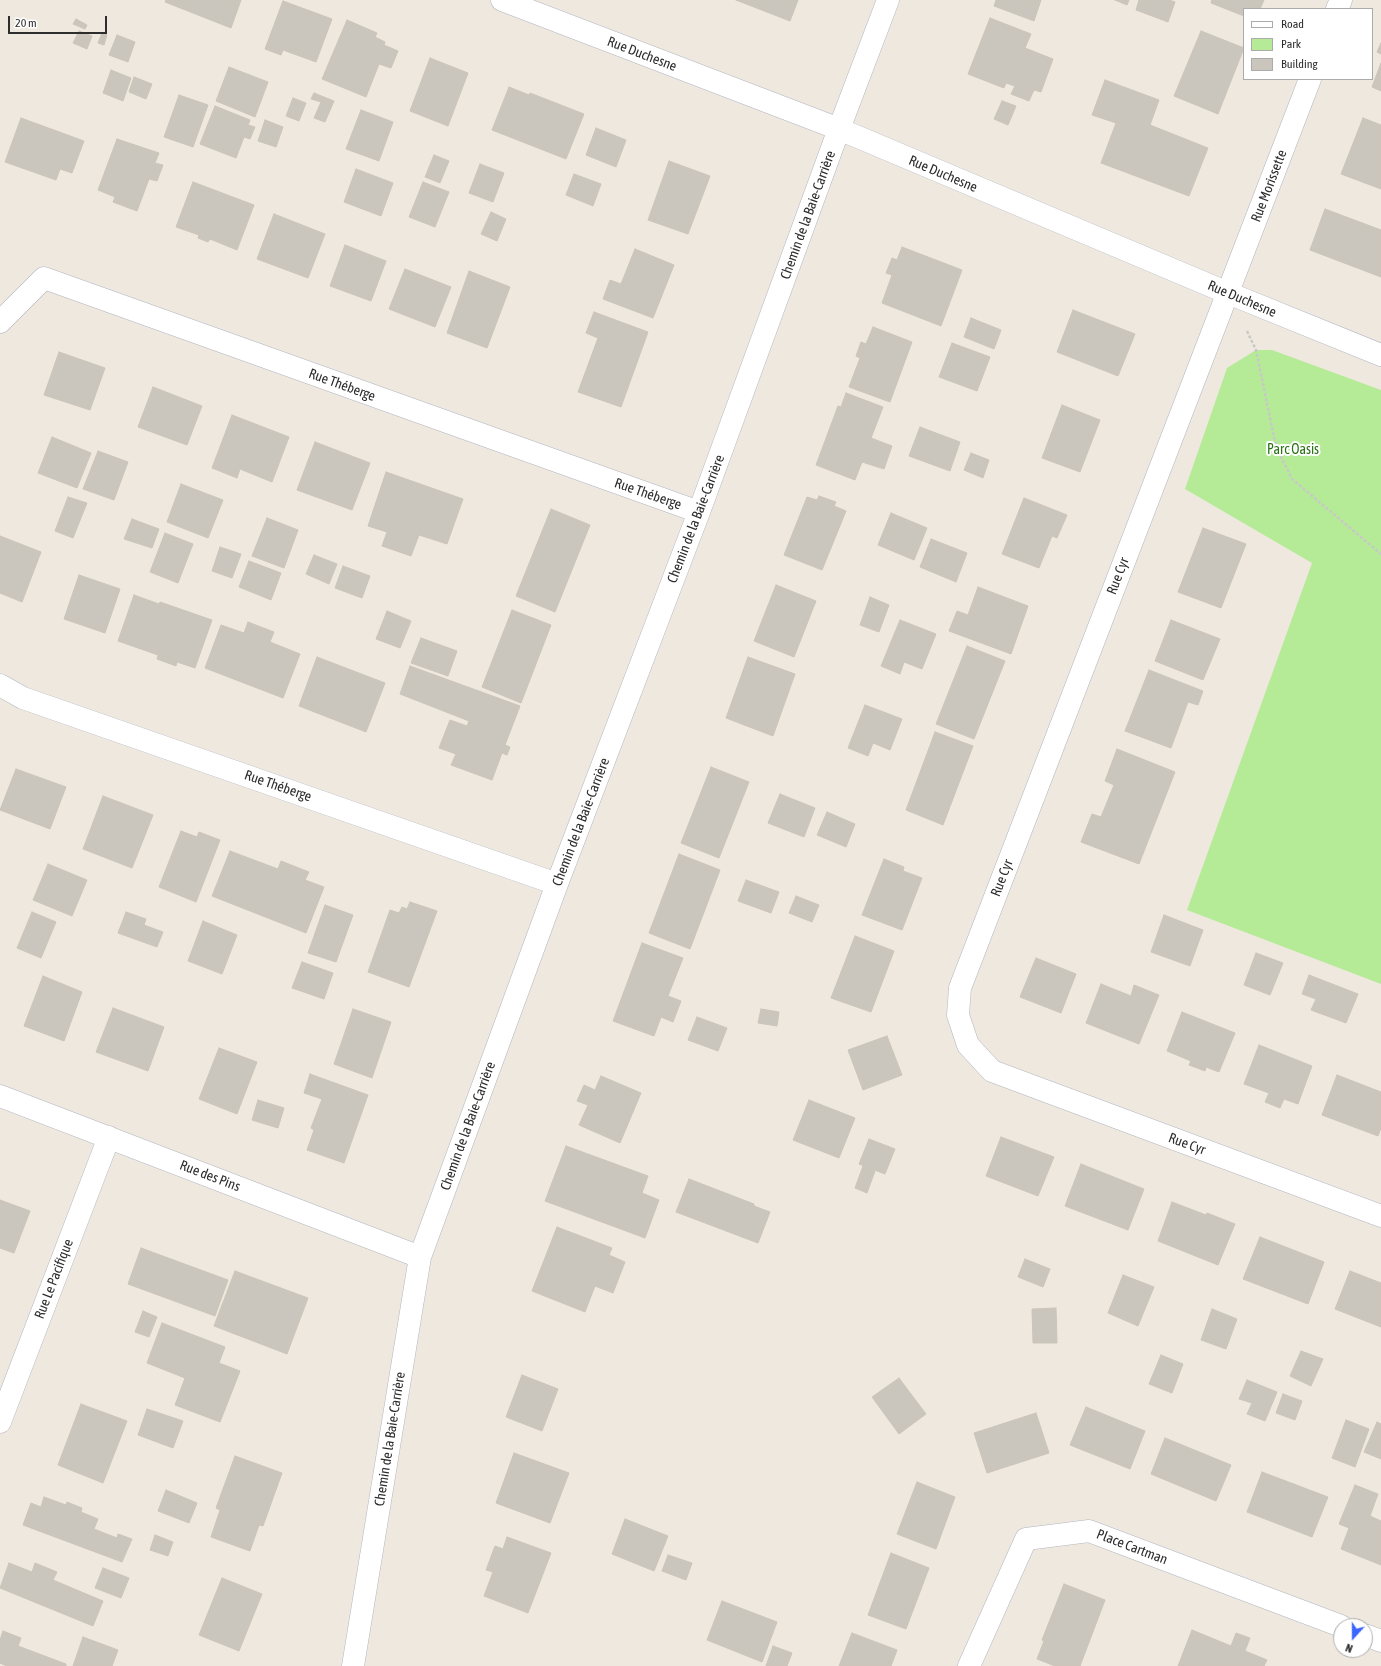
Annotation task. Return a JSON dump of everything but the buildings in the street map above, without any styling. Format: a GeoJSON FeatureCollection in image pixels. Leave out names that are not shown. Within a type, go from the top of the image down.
{"type":"FeatureCollection","features":[{"type":"Feature","properties":{"kind":"street","name":"Rue Duchesne"},"geometry":{"type":"LineString","coordinates":[[502,0],[839,129],[1228,293],[1381,355]]}},
{"type":"Feature","properties":{"kind":"street","name":"Chemin de la Baie-Carrière"},"geometry":{"type":"LineString","coordinates":[[353,1666],[420,1257],[557,884],[699,512],[839,129],[888,0]]}},
{"type":"Feature","properties":{"kind":"street","name":"Rue Morissette"},"geometry":{"type":"LineString","coordinates":[[1228,293],[1310,80]]}},
{"type":"Feature","properties":{"kind":"street","name":"Rue Théberge"},"geometry":{"type":"LineString","coordinates":[[0,322],[44,278],[699,512]]}},
{"type":"Feature","properties":{"kind":"street","name":"Rue Cyr"},"geometry":{"type":"LineString","coordinates":[[1228,293],[960,988],[958,1015],[968,1045],[992,1071],[1381,1216]]}},
{"type":"Feature","properties":{"kind":"street","name":"Rue Théberge"},"geometry":{"type":"LineString","coordinates":[[0,685],[23,698],[557,884]]}},
{"type":"Feature","properties":{"kind":"street","name":"Rue des Pins"},"geometry":{"type":"LineString","coordinates":[[0,1096],[420,1257]]}},
{"type":"Feature","properties":{"kind":"street","name":"Rue Le Pacifique"},"geometry":{"type":"LineString","coordinates":[[0,1422],[109,1137]]}},
{"type":"Feature","properties":{"kind":"street","name":"Place Cartman"},"geometry":{"type":"LineString","coordinates":[[969,1666],[1026,1539],[1090,1531],[1333,1623]]}},
{"type":"Feature","properties":{"kind":"path"},"geometry":{"type":"LineString","coordinates":[[1228,293],[1256,350],[1276,447],[1292,479],[1381,554]]}},
{"type":"Feature","properties":{"kind":"green space","name":"Parc Oasis"},"geometry":{"type":"Polygon","coordinates":[[[1256,350],[1272,350],[1381,390],[1381,984],[1187,910],[1312,563],[1185,489],[1227,368],[1256,350]]]}}]}
